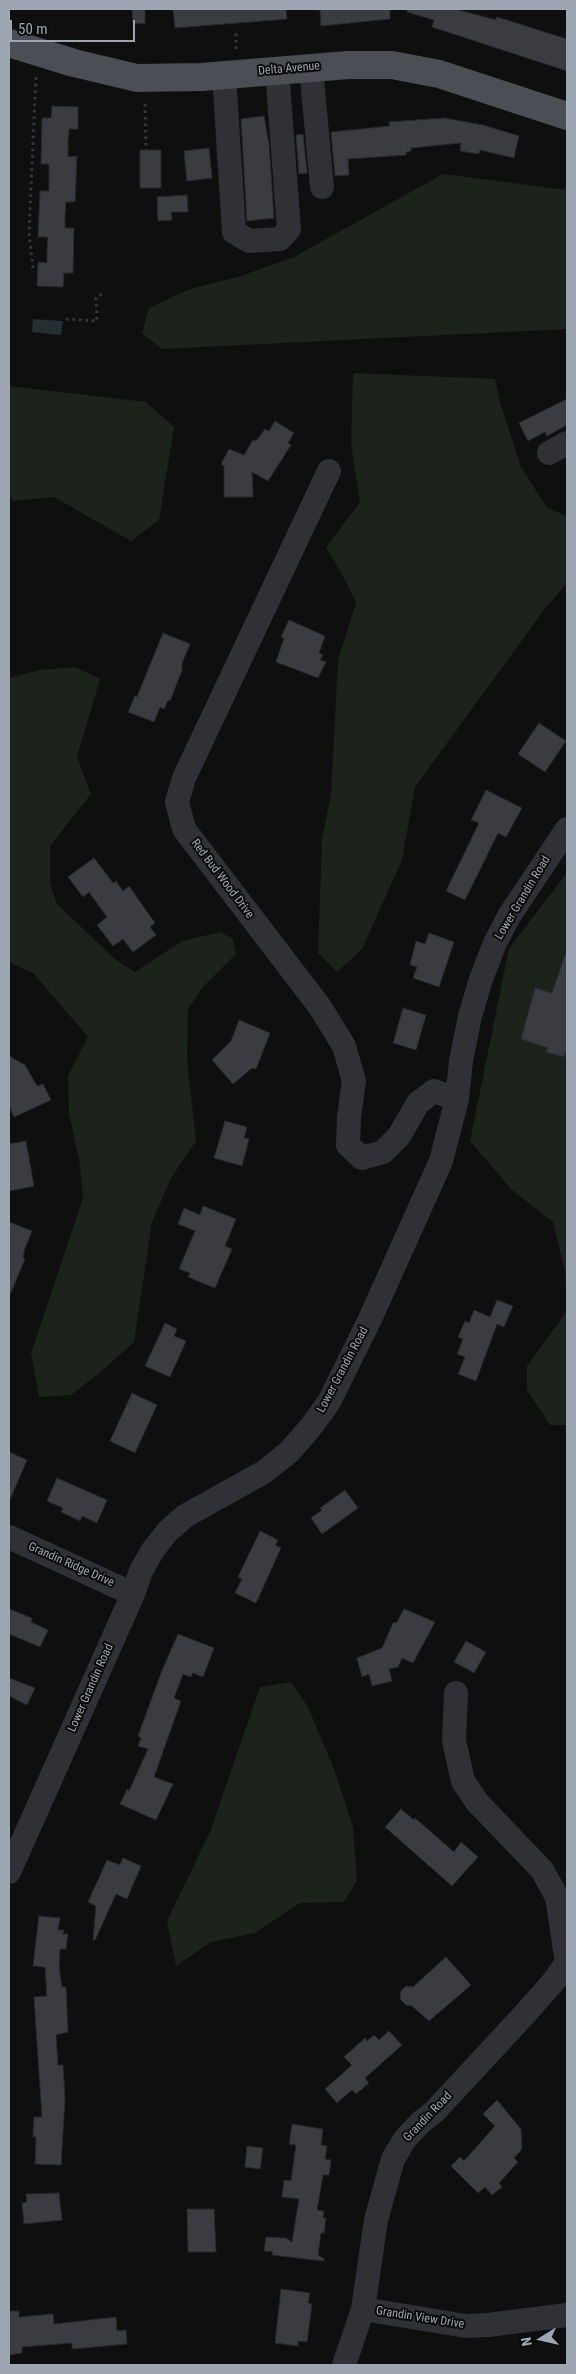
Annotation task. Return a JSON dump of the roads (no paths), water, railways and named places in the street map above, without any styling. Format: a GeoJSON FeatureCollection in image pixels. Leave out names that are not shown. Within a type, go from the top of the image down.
{"type":"FeatureCollection","features":[{"type":"Feature","properties":{"kind":"main road","name":"Delta Avenue"},"geometry":{"type":"LineString","coordinates":[[9,43],[74,64],[137,78],[224,75],[348,64],[392,65],[439,74],[567,116]]}},
{"type":"Feature","properties":{"kind":"street"},"geometry":{"type":"LineString","coordinates":[[311,68],[322,187]]}},
{"type":"Feature","properties":{"kind":"street"},"geometry":{"type":"LineString","coordinates":[[224,75],[234,232],[249,241],[280,239],[289,229],[277,70]]}},
{"type":"Feature","properties":{"kind":"street","name":"Red Bud Wood Drive"},"geometry":{"type":"LineString","coordinates":[[329,471],[184,778],[177,802],[184,829],[320,1008],[344,1046],[354,1081],[349,1117],[348,1145],[362,1158],[383,1152],[399,1136],[418,1103],[434,1091],[457,1099]]}},
{"type":"Feature","properties":{"kind":"street","name":"Lower Grandin Road"},"geometry":{"type":"LineString","coordinates":[[9,1872],[149,1557],[167,1532],[185,1516],[264,1472],[289,1452],[329,1402],[370,1319],[441,1161],[457,1099],[461,1061],[470,1016],[495,944],[509,916],[567,829]]}},
{"type":"Feature","properties":{"kind":"street","name":"Grandin Ridge Drive"},"geometry":{"type":"LineString","coordinates":[[9,1537],[133,1594]]}},
{"type":"Feature","properties":{"kind":"street"},"geometry":{"type":"LineString","coordinates":[[456,1693],[454,1741],[463,1781],[477,1802],[542,1870],[557,1897],[567,1963]]}},
{"type":"Feature","properties":{"kind":"street","name":"Grandin Road"},"geometry":{"type":"LineString","coordinates":[[344,2365],[362,2309],[376,2220],[393,2158],[405,2139],[421,2122],[434,2112],[523,2016],[567,1963]]}},
{"type":"Feature","properties":{"kind":"street","name":"Grandin View Drive"},"geometry":{"type":"LineString","coordinates":[[362,2309],[466,2326],[567,2315]]}}]}
